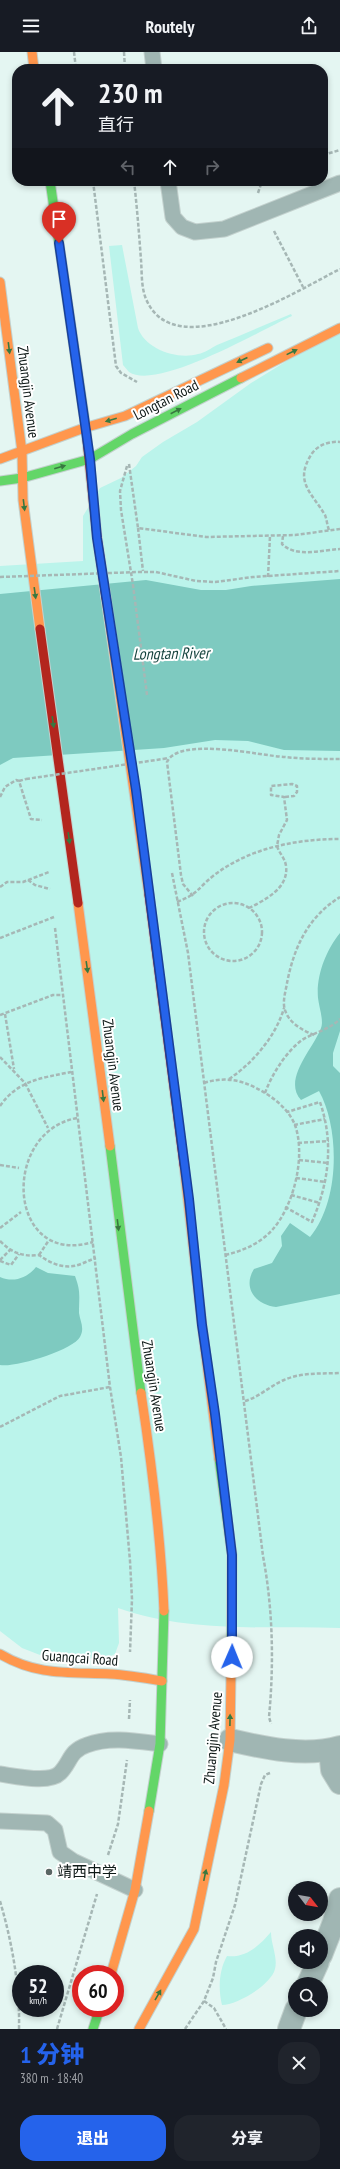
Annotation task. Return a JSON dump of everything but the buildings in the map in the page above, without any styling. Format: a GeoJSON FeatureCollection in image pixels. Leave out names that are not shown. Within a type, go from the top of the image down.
{"type":"FeatureCollection","features":[{"type":"Feature","properties":{"kind":"main road"},"geometry":{"type":"LineString","coordinates":[[32,52],[33,64]]}},
{"type":"Feature","properties":{"kind":"main road"},"geometry":{"type":"LineString","coordinates":[[51,186],[84,428],[90,459]]}},
{"type":"Feature","properties":{"kind":"main road","name":"Zhuangjin Avenue"},"geometry":{"type":"LineString","coordinates":[[0,282],[22,452],[22,478],[30,554],[101,1075],[133,1340],[152,1465],[162,1558],[164,1627],[160,1744],[136,1890],[114,1965]]}},
{"type":"Feature","properties":{"kind":"main road","name":"Longtan Road"},"geometry":{"type":"LineString","coordinates":[[0,481],[22,478],[90,459],[132,434],[340,328]]}},
{"type":"Feature","properties":{"kind":"main road","name":"Longtan Road"},"geometry":{"type":"LineString","coordinates":[[0,459],[84,428],[125,416],[276,344]]}},
{"type":"Feature","properties":{"kind":"main road","name":"Zhuangjin Avenue"},"geometry":{"type":"LineString","coordinates":[[90,459],[97,538],[136,790],[189,1199],[202,1325],[232,1555],[230,1740],[224,1785],[194,1929],[178,1961],[139,2029]]}},
{"type":"Feature","properties":{"kind":"main road","name":"Guangcai Road"},"geometry":{"type":"LineString","coordinates":[[0,1654],[17,1665],[44,1672],[126,1676],[162,1681]]}},
{"type":"Feature","properties":{"kind":"main road"},"geometry":{"type":"LineString","coordinates":[[93,2029],[97,2017]]}},
{"type":"Feature","properties":{"kind":"street"},"geometry":{"type":"LineString","coordinates":[[230,1740],[264,1748],[335,1748],[332,1770],[340,1783]]}},
{"type":"Feature","properties":{"kind":"street"},"geometry":{"type":"LineString","coordinates":[[328,1941],[337,1924],[340,1899]]}},
{"type":"Feature","properties":{"kind":"street"},"geometry":{"type":"LineString","coordinates":[[289,2029],[293,2017]]}},
{"type":"Feature","properties":{"kind":"lane"},"geometry":{"type":"LineString","coordinates":[[152,52],[153,64]]}},
{"type":"Feature","properties":{"kind":"lane"},"geometry":{"type":"LineString","coordinates":[[169,186],[173,217],[182,227],[195,232],[224,229],[340,183]]}},
{"type":"Feature","properties":{"kind":"lane"},"geometry":{"type":"LineString","coordinates":[[0,1774],[50,1779],[60,1773],[74,1751],[87,1744],[129,1740],[160,1744]]}},
{"type":"Feature","properties":{"kind":"lane"},"geometry":{"type":"LineString","coordinates":[[0,1821],[47,1823],[55,1830],[60,1852],[102,1875],[136,1890]]}},
{"type":"Feature","properties":{"kind":"path"},"geometry":{"type":"LineString","coordinates":[[74,52],[75,64]]}},
{"type":"Feature","properties":{"kind":"path"},"geometry":{"type":"LineString","coordinates":[[124,52],[125,64]]}},
{"type":"Feature","properties":{"kind":"path"},"geometry":{"type":"LineString","coordinates":[[328,154],[340,150]]}},
{"type":"Feature","properties":{"kind":"path"},"geometry":{"type":"LineString","coordinates":[[94,186],[116,366],[127,377],[136,382],[142,383]]}},
{"type":"Feature","properties":{"kind":"path"},"geometry":{"type":"LineString","coordinates":[[134,186],[145,298],[159,318],[184,327],[214,325],[253,312],[340,269]]}},
{"type":"Feature","properties":{"kind":"path"},"geometry":{"type":"LineString","coordinates":[[260,186],[258,192],[264,212],[302,287]]}},
{"type":"Feature","properties":{"kind":"path"},"geometry":{"type":"LineString","coordinates":[[329,530],[324,515],[311,496],[303,477],[305,465],[313,452],[332,442],[340,442]]}},
{"type":"Feature","properties":{"kind":"path"},"geometry":{"type":"LineString","coordinates":[[143,571],[129,461],[120,491],[121,510],[133,585],[147,696]]}},
{"type":"Feature","properties":{"kind":"path"},"geometry":{"type":"LineString","coordinates":[[138,528],[206,538],[283,536],[340,529]]}},
{"type":"Feature","properties":{"kind":"path"},"geometry":{"type":"LineString","coordinates":[[268,577],[270,536]]}},
{"type":"Feature","properties":{"kind":"path"},"geometry":{"type":"LineString","coordinates":[[283,536],[282,544],[287,550],[296,552],[340,549]]}},
{"type":"Feature","properties":{"kind":"path"},"geometry":{"type":"LineString","coordinates":[[0,577],[143,571],[196,581],[215,582],[340,571]]}},
{"type":"Feature","properties":{"kind":"path"},"geometry":{"type":"LineString","coordinates":[[0,797],[11,782],[16,780],[19,781],[169,758],[180,752],[217,749],[283,757],[340,759]]}},
{"type":"Feature","properties":{"kind":"path"},"geometry":{"type":"LineString","coordinates":[[169,758],[167,762],[169,784],[182,880],[183,884],[193,896]]}},
{"type":"Feature","properties":{"kind":"path"},"geometry":{"type":"LineString","coordinates":[[156,759],[157,766]]}},
{"type":"Feature","properties":{"kind":"path"},"geometry":{"type":"LineString","coordinates":[[36,776],[37,783]]}},
{"type":"Feature","properties":{"kind":"path"},"geometry":{"type":"LineString","coordinates":[[19,781],[31,819],[36,821],[43,820]]}},
{"type":"Feature","properties":{"kind":"path"},"geometry":{"type":"LineString","coordinates":[[292,784],[297,786],[297,792],[294,796],[284,797],[273,797],[270,795],[270,786],[292,784]]}},
{"type":"Feature","properties":{"kind":"path"},"geometry":{"type":"LineString","coordinates":[[250,908],[275,893],[284,880],[286,866],[277,846],[279,836],[287,820],[284,797]]}},
{"type":"Feature","properties":{"kind":"path"},"geometry":{"type":"LineString","coordinates":[[42,815],[44,828]]}},
{"type":"Feature","properties":{"kind":"path"},"geometry":{"type":"LineString","coordinates":[[177,902],[193,896],[213,876],[238,860],[259,850],[323,839],[340,838]]}},
{"type":"Feature","properties":{"kind":"path"},"geometry":{"type":"LineString","coordinates":[[48,865],[49,878]]}},
{"type":"Feature","properties":{"kind":"path"},"geometry":{"type":"LineString","coordinates":[[0,887],[7,882],[17,883],[49,872]]}},
{"type":"Feature","properties":{"kind":"path"},"geometry":{"type":"LineString","coordinates":[[172,872],[188,953],[271,1610],[272,1665],[269,1717],[271,1726]]}},
{"type":"Feature","properties":{"kind":"path"},"geometry":{"type":"LineString","coordinates":[[28,880],[35,885],[50,889]]}},
{"type":"Feature","properties":{"kind":"path"},"geometry":{"type":"LineString","coordinates":[[50,883],[51,896]]}},
{"type":"Feature","properties":{"kind":"path"},"geometry":{"type":"LineString","coordinates":[[229,1079],[244,1069],[257,1055],[280,1020],[284,1008],[292,960],[300,939],[315,918],[340,897]]}},
{"type":"Feature","properties":{"kind":"path"},"geometry":{"type":"LineString","coordinates":[[241,904],[250,908],[260,923],[260,941],[256,949],[250,956],[238,961],[225,961],[217,957],[210,951],[204,935],[204,926],[208,917],[214,910],[223,905],[241,904]]}},
{"type":"Feature","properties":{"kind":"path"},"geometry":{"type":"LineString","coordinates":[[53,910],[71,1072],[96,1258],[110,1387],[121,1457],[131,1584],[132,1637],[126,1676],[130,1707],[129,1740],[118,1824],[57,2029]]}},
{"type":"Feature","properties":{"kind":"path"},"geometry":{"type":"LineString","coordinates":[[0,938],[54,916]]}},
{"type":"Feature","properties":{"kind":"path"},"geometry":{"type":"LineString","coordinates":[[0,1015],[20,1009],[32,1002],[53,995],[62,995]]}},
{"type":"Feature","properties":{"kind":"path"},"geometry":{"type":"LineString","coordinates":[[284,1008],[288,1017],[296,1026],[314,1035]]}},
{"type":"Feature","properties":{"kind":"path"},"geometry":{"type":"LineString","coordinates":[[5,1014],[14,1070]]}},
{"type":"Feature","properties":{"kind":"path"},"geometry":{"type":"LineString","coordinates":[[265,1093],[277,1069],[302,1040],[327,1029],[340,1019]]}},
{"type":"Feature","properties":{"kind":"path"},"geometry":{"type":"LineString","coordinates":[[0,1057],[25,1083],[48,1128]]}},
{"type":"Feature","properties":{"kind":"path"},"geometry":{"type":"LineString","coordinates":[[0,1106],[6,1097],[25,1083],[71,1072]]}},
{"type":"Feature","properties":{"kind":"path"},"geometry":{"type":"LineString","coordinates":[[204,1083],[229,1079],[247,1083],[265,1093],[277,1101],[287,1112],[294,1125],[298,1143],[299,1160],[296,1178],[291,1195],[273,1230],[250,1247],[226,1255]]}},
{"type":"Feature","properties":{"kind":"path"},"geometry":{"type":"LineString","coordinates":[[286,1206],[312,1222],[320,1203],[326,1182],[329,1141],[320,1102],[287,1112]]}},
{"type":"Feature","properties":{"kind":"path"},"geometry":{"type":"LineString","coordinates":[[42,1132],[58,1122],[77,1118]]}},
{"type":"Feature","properties":{"kind":"path"},"geometry":{"type":"LineString","coordinates":[[294,1125],[325,1119]]}},
{"type":"Feature","properties":{"kind":"path"},"geometry":{"type":"LineString","coordinates":[[298,1143],[329,1141]]}},
{"type":"Feature","properties":{"kind":"path"},"geometry":{"type":"LineString","coordinates":[[299,1160],[328,1163]]}},
{"type":"Feature","properties":{"kind":"path"},"geometry":{"type":"LineString","coordinates":[[18,1174],[20,1161]]}},
{"type":"Feature","properties":{"kind":"path"},"geometry":{"type":"LineString","coordinates":[[0,1165],[19,1168]]}},
{"type":"Feature","properties":{"kind":"path"},"geometry":{"type":"LineString","coordinates":[[296,1178],[326,1182]]}},
{"type":"Feature","properties":{"kind":"path"},"geometry":{"type":"LineString","coordinates":[[291,1195],[320,1203]]}},
{"type":"Feature","properties":{"kind":"path"},"geometry":{"type":"LineString","coordinates":[[20,1208],[24,1216]]}},
{"type":"Feature","properties":{"kind":"path"},"geometry":{"type":"LineString","coordinates":[[0,1228],[21,1212]]}},
{"type":"Feature","properties":{"kind":"path"},"geometry":{"type":"LineString","coordinates":[[26,1220],[48,1240],[70,1246],[93,1242]]}},
{"type":"Feature","properties":{"kind":"path"},"geometry":{"type":"LineString","coordinates":[[39,1255],[48,1240]]}},
{"type":"Feature","properties":{"kind":"path"},"geometry":{"type":"LineString","coordinates":[[0,1241],[10,1250],[19,1254],[27,1256],[39,1255],[52,1264],[77,1265],[96,1258]]}},
{"type":"Feature","properties":{"kind":"path"},"geometry":{"type":"LineString","coordinates":[[10,1250],[0,1260],[11,1265],[19,1254]]}},
{"type":"Feature","properties":{"kind":"path"},"geometry":{"type":"LineString","coordinates":[[245,1401],[256,1398],[278,1383],[292,1377],[314,1373],[340,1373]]}},
{"type":"Feature","properties":{"kind":"path"},"geometry":{"type":"LineString","coordinates":[[0,1427],[60,1396],[110,1387]]}},
{"type":"Feature","properties":{"kind":"path"},"geometry":{"type":"LineString","coordinates":[[185,2029],[204,2001],[213,1978],[216,1962],[231,1917],[262,1784],[266,1775],[273,1771]]}},
{"type":"Feature","properties":{"kind":"path"},"geometry":{"type":"LineString","coordinates":[[0,1901],[14,1961],[19,2011],[19,2029]]}},
{"type":"Feature","properties":{"kind":"path"},"geometry":{"type":"LineString","coordinates":[[204,2001],[214,2008],[226,2029]]}},
{"type":"Feature","properties":{"kind":"shaded area"},"geometry":{"type":"Polygon","coordinates":[[[122,245],[138,328],[147,342],[163,351],[181,355],[206,352],[217,345],[291,314],[292,316],[234,345],[185,366],[162,373],[143,376],[129,372],[123,365],[109,246],[122,245]]]}},
{"type":"Feature","properties":{"kind":"shaded area"},"geometry":{"type":"Polygon","coordinates":[[[340,328],[340,1628],[228,1627],[200,1625],[145,1616],[118,1608],[119,1643],[115,1654],[103,1659],[40,1655],[22,1648],[0,1631],[0,566],[83,561],[83,516],[100,488],[121,478],[136,466],[142,457],[163,442],[197,422],[251,383],[340,328]]]}},
{"type":"Feature","properties":{"kind":"shaded area"},"geometry":{"type":"Polygon","coordinates":[[[271,1932],[276,1960],[275,1969],[272,1975],[253,1993],[236,2002],[222,2005],[220,1980],[222,1967],[227,1956],[240,1955],[252,1950],[271,1932]]]}},
{"type":"Feature","properties":{"kind":"water","name":"Longtan River"},"geometry":{"type":"Polygon","coordinates":[[[340,579],[340,751],[284,750],[248,741],[215,740],[164,748],[13,758],[0,765],[0,594],[146,580],[201,590],[226,590],[251,586],[340,579]]]}},
{"type":"Feature","properties":{"kind":"water"},"geometry":{"type":"Polygon","coordinates":[[[340,933],[340,1031],[333,1053],[333,1066],[340,1073],[340,1294],[276,1307],[269,1306],[257,1299],[250,1289],[251,1276],[254,1269],[272,1263],[282,1246],[281,1236],[290,1223],[310,1237],[320,1222],[332,1185],[334,1165],[333,1144],[331,1125],[326,1107],[319,1091],[301,1100],[296,1092],[295,1083],[301,1064],[322,1025],[318,998],[320,972],[330,947],[340,933]]]}},
{"type":"Feature","properties":{"kind":"water"},"geometry":{"type":"Polygon","coordinates":[[[36,1267],[48,1273],[75,1276],[79,1290],[79,1313],[82,1328],[80,1337],[67,1347],[43,1357],[18,1364],[0,1365],[0,1277],[10,1280],[24,1277],[36,1267]]]}},
{"type":"Feature","properties":{"kind":"traffic: fast"},"geometry":{"type":"LineString","coordinates":[[51,186],[86,430]]}},
{"type":"Feature","properties":{"kind":"traffic: fast"},"geometry":{"type":"LineString","coordinates":[[0,481],[22,478],[90,459],[132,434],[241,378]]}},
{"type":"Feature","properties":{"kind":"traffic: fast"},"geometry":{"type":"LineString","coordinates":[[110,1146],[141,1393]]}},
{"type":"Feature","properties":{"kind":"traffic: fast"},"geometry":{"type":"LineString","coordinates":[[219,1459],[232,1555],[231,1673]]}},
{"type":"Feature","properties":{"kind":"traffic: fast"},"geometry":{"type":"LineString","coordinates":[[149,1811],[160,1744],[164,1611]]}},
{"type":"Feature","properties":{"kind":"traffic: fast"},"geometry":{"type":"LineString","coordinates":[[93,2029],[97,2017]]}},
{"type":"Feature","properties":{"kind":"traffic: slow"},"geometry":{"type":"LineString","coordinates":[[32,52],[33,64]]}},
{"type":"Feature","properties":{"kind":"traffic: slow"},"geometry":{"type":"LineString","coordinates":[[0,282],[22,452],[23,500],[40,629]]}},
{"type":"Feature","properties":{"kind":"traffic: slow"},"geometry":{"type":"LineString","coordinates":[[241,378],[340,328]]}},
{"type":"Feature","properties":{"kind":"traffic: slow"},"geometry":{"type":"LineString","coordinates":[[0,459],[84,428],[125,416],[268,348]]}},
{"type":"Feature","properties":{"kind":"traffic: slow"},"geometry":{"type":"LineString","coordinates":[[106,598],[149,895]]}},
{"type":"Feature","properties":{"kind":"traffic: slow"},"geometry":{"type":"LineString","coordinates":[[78,903],[110,1146]]}},
{"type":"Feature","properties":{"kind":"traffic: slow"},"geometry":{"type":"LineString","coordinates":[[184,1165],[219,1459]]}},
{"type":"Feature","properties":{"kind":"traffic: slow"},"geometry":{"type":"LineString","coordinates":[[141,1393],[156,1502],[164,1611]]}},
{"type":"Feature","properties":{"kind":"traffic: slow"},"geometry":{"type":"LineString","coordinates":[[0,1654],[27,1666],[54,1672],[117,1674],[162,1681]]}},
{"type":"Feature","properties":{"kind":"traffic: slow"},"geometry":{"type":"LineString","coordinates":[[139,2029],[194,1929],[224,1785],[230,1740],[231,1673]]}},
{"type":"Feature","properties":{"kind":"traffic: slow"},"geometry":{"type":"LineString","coordinates":[[114,1965],[135,1890],[149,1811]]}},
{"type":"Feature","properties":{"kind":"traffic: jam"},"geometry":{"type":"LineString","coordinates":[[86,430],[97,537],[106,598]]}},
{"type":"Feature","properties":{"kind":"traffic: jam"},"geometry":{"type":"LineString","coordinates":[[40,629],[78,903]]}},
{"type":"Feature","properties":{"kind":"traffic: jam"},"geometry":{"type":"LineString","coordinates":[[149,895],[184,1165]]}},
{"type":"Feature","properties":{"kind":"place","name":"靖西中学"},"geometry":{"type":"Point","coordinates":[49,1872]}},
{"type":"Feature","properties":{"kind":"route"},"geometry":{"type":"LineString","coordinates":[[59,243],[84,428],[90,459],[97,538],[136,790],[149,908],[160,976],[189,1199],[202,1325],[215,1414],[232,1555],[232,1657]]}}]}
